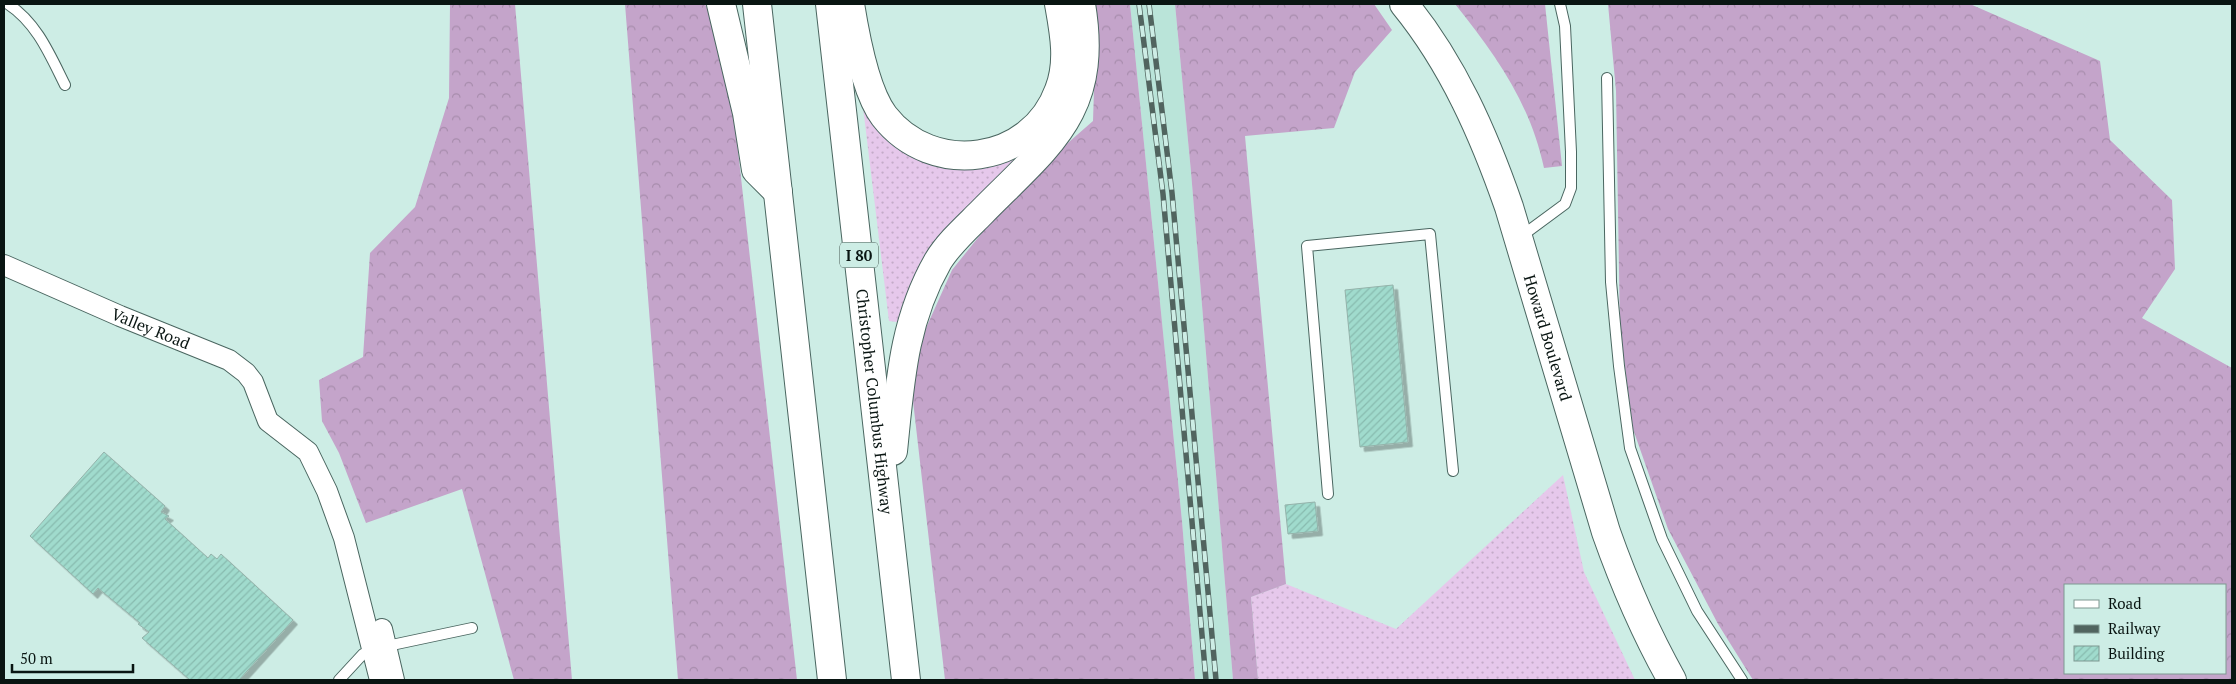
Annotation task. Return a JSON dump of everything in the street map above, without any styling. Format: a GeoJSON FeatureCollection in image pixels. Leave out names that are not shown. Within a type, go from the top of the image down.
{"type":"FeatureCollection","features":[{"type":"Feature","properties":{"kind":"main road"},"geometry":{"type":"LineString","coordinates":[[721,4],[747,113],[756,170],[778,192]]}},
{"type":"Feature","properties":{"kind":"main road"},"geometry":{"type":"LineString","coordinates":[[757,4],[832,680]]}},
{"type":"Feature","properties":{"kind":"main road","name":"Christopher Columbus Highway"},"geometry":{"type":"LineString","coordinates":[[830,4],[906,680]]}},
{"type":"Feature","properties":{"kind":"main road"},"geometry":{"type":"LineString","coordinates":[[850,4],[860,53],[873,95],[883,114],[907,139],[940,154],[965,156],[1001,149],[1017,141],[1044,118],[1053,104],[1063,77],[1066,59],[1059,4]]}},
{"type":"Feature","properties":{"kind":"main road"},"geometry":{"type":"LineString","coordinates":[[887,505],[904,351],[910,326],[923,289],[940,259],[960,233],[1061,129],[1074,107],[1085,66],[1084,26],[1081,4]]}},
{"type":"Feature","properties":{"kind":"main road","name":"Howard Boulevard"},"geometry":{"type":"LineString","coordinates":[[1404,4],[1446,65],[1469,106],[1494,162],[1609,540],[1623,580],[1648,638],[1672,680]]}},
{"type":"Feature","properties":{"kind":"street","name":"Valley Road"},"geometry":{"type":"LineString","coordinates":[[4,265],[240,366],[254,382],[268,421],[321,445],[340,487],[352,523],[380,648],[394,680]]}},
{"type":"Feature","properties":{"kind":"street","name":"Valley Road"},"geometry":{"type":"LineString","coordinates":[[380,648],[380,680]]}},
{"type":"Feature","properties":{"kind":"lane"},"geometry":{"type":"LineString","coordinates":[[8,4],[22,13],[43,41],[65,85]]}},
{"type":"Feature","properties":{"kind":"lane"},"geometry":{"type":"LineString","coordinates":[[1518,239],[1565,204],[1570,188],[1571,152],[1565,26],[1560,4]]}},
{"type":"Feature","properties":{"kind":"lane"},"geometry":{"type":"LineString","coordinates":[[1608,78],[1611,282],[1618,366],[1630,448],[1667,548],[1697,610],[1742,680]]}},
{"type":"Feature","properties":{"kind":"lane"},"geometry":{"type":"LineString","coordinates":[[1328,494],[1307,246],[1430,234],[1453,470]]}},
{"type":"Feature","properties":{"kind":"lane"},"geometry":{"type":"LineString","coordinates":[[339,680],[363,654],[380,648],[472,628]]}},
{"type":"Feature","properties":{"kind":"shaded area"},"geometry":{"type":"Polygon","coordinates":[[[1130,4],[1175,4],[1191,172],[1233,680],[1195,680],[1182,521],[1130,4]]]}},
{"type":"Feature","properties":{"kind":"shaded area"},"geometry":{"type":"Polygon","coordinates":[[[862,99],[930,159],[1057,117],[922,268],[897,322],[889,321],[862,99]]]}},
{"type":"Feature","properties":{"kind":"shaded area"},"geometry":{"type":"Polygon","coordinates":[[[1563,475],[1584,572],[1635,680],[1258,680],[1251,597],[1286,584],[1396,629],[1563,475]]]}},
{"type":"Feature","properties":{"kind":"green space"},"geometry":{"type":"Polygon","coordinates":[[[450,4],[515,4],[572,680],[514,680],[462,489],[366,523],[339,453],[322,421],[319,380],[363,357],[370,253],[415,207],[449,98],[450,4]]]}},
{"type":"Feature","properties":{"kind":"green space"},"geometry":{"type":"Polygon","coordinates":[[[625,4],[705,4],[727,52],[797,680],[678,680],[625,4]]]}},
{"type":"Feature","properties":{"kind":"green space"},"geometry":{"type":"Polygon","coordinates":[[[1092,4],[1130,4],[1182,521],[1195,680],[945,680],[909,366],[952,270],[1022,183],[1093,121],[1096,28],[1092,4]]]}},
{"type":"Feature","properties":{"kind":"green space"},"geometry":{"type":"Polygon","coordinates":[[[1175,4],[1374,4],[1392,30],[1355,72],[1334,128],[1245,136],[1286,584],[1251,597],[1258,680],[1233,680],[1191,172],[1175,4]]]}},
{"type":"Feature","properties":{"kind":"green space"},"geometry":{"type":"Polygon","coordinates":[[[1455,4],[1545,4],[1562,166],[1544,168],[1530,122],[1510,81],[1484,42],[1455,4]]]}},
{"type":"Feature","properties":{"kind":"green space"},"geometry":{"type":"Polygon","coordinates":[[[1608,4],[1970,4],[2100,61],[2110,140],[2172,200],[2175,269],[2142,318],[2232,368],[2232,680],[1753,680],[1718,624],[1668,529],[1633,429],[1620,330],[1616,91],[1608,4]]]}},
{"type":"Feature","properties":{"kind":"building"},"geometry":{"type":"Polygon","coordinates":[[[1393,285],[1408,442],[1360,447],[1345,290],[1393,285]]]}},
{"type":"Feature","properties":{"kind":"building"},"geometry":{"type":"Polygon","coordinates":[[[104,452],[165,506],[161,512],[169,516],[165,519],[208,558],[211,554],[217,559],[221,554],[293,620],[239,680],[190,680],[142,638],[149,632],[138,624],[140,623],[98,588],[93,594],[30,536],[104,452]]]}},
{"type":"Feature","properties":{"kind":"building"},"geometry":{"type":"Polygon","coordinates":[[[1315,502],[1318,531],[1288,534],[1285,505],[1315,502]]]}},
{"type":"Feature","properties":{"kind":"railway"},"geometry":{"type":"LineString","coordinates":[[1139,4],[1163,194],[1206,680]]}},
{"type":"Feature","properties":{"kind":"railway"},"geometry":{"type":"LineString","coordinates":[[1149,4],[1172,193],[1216,680]]}}]}
